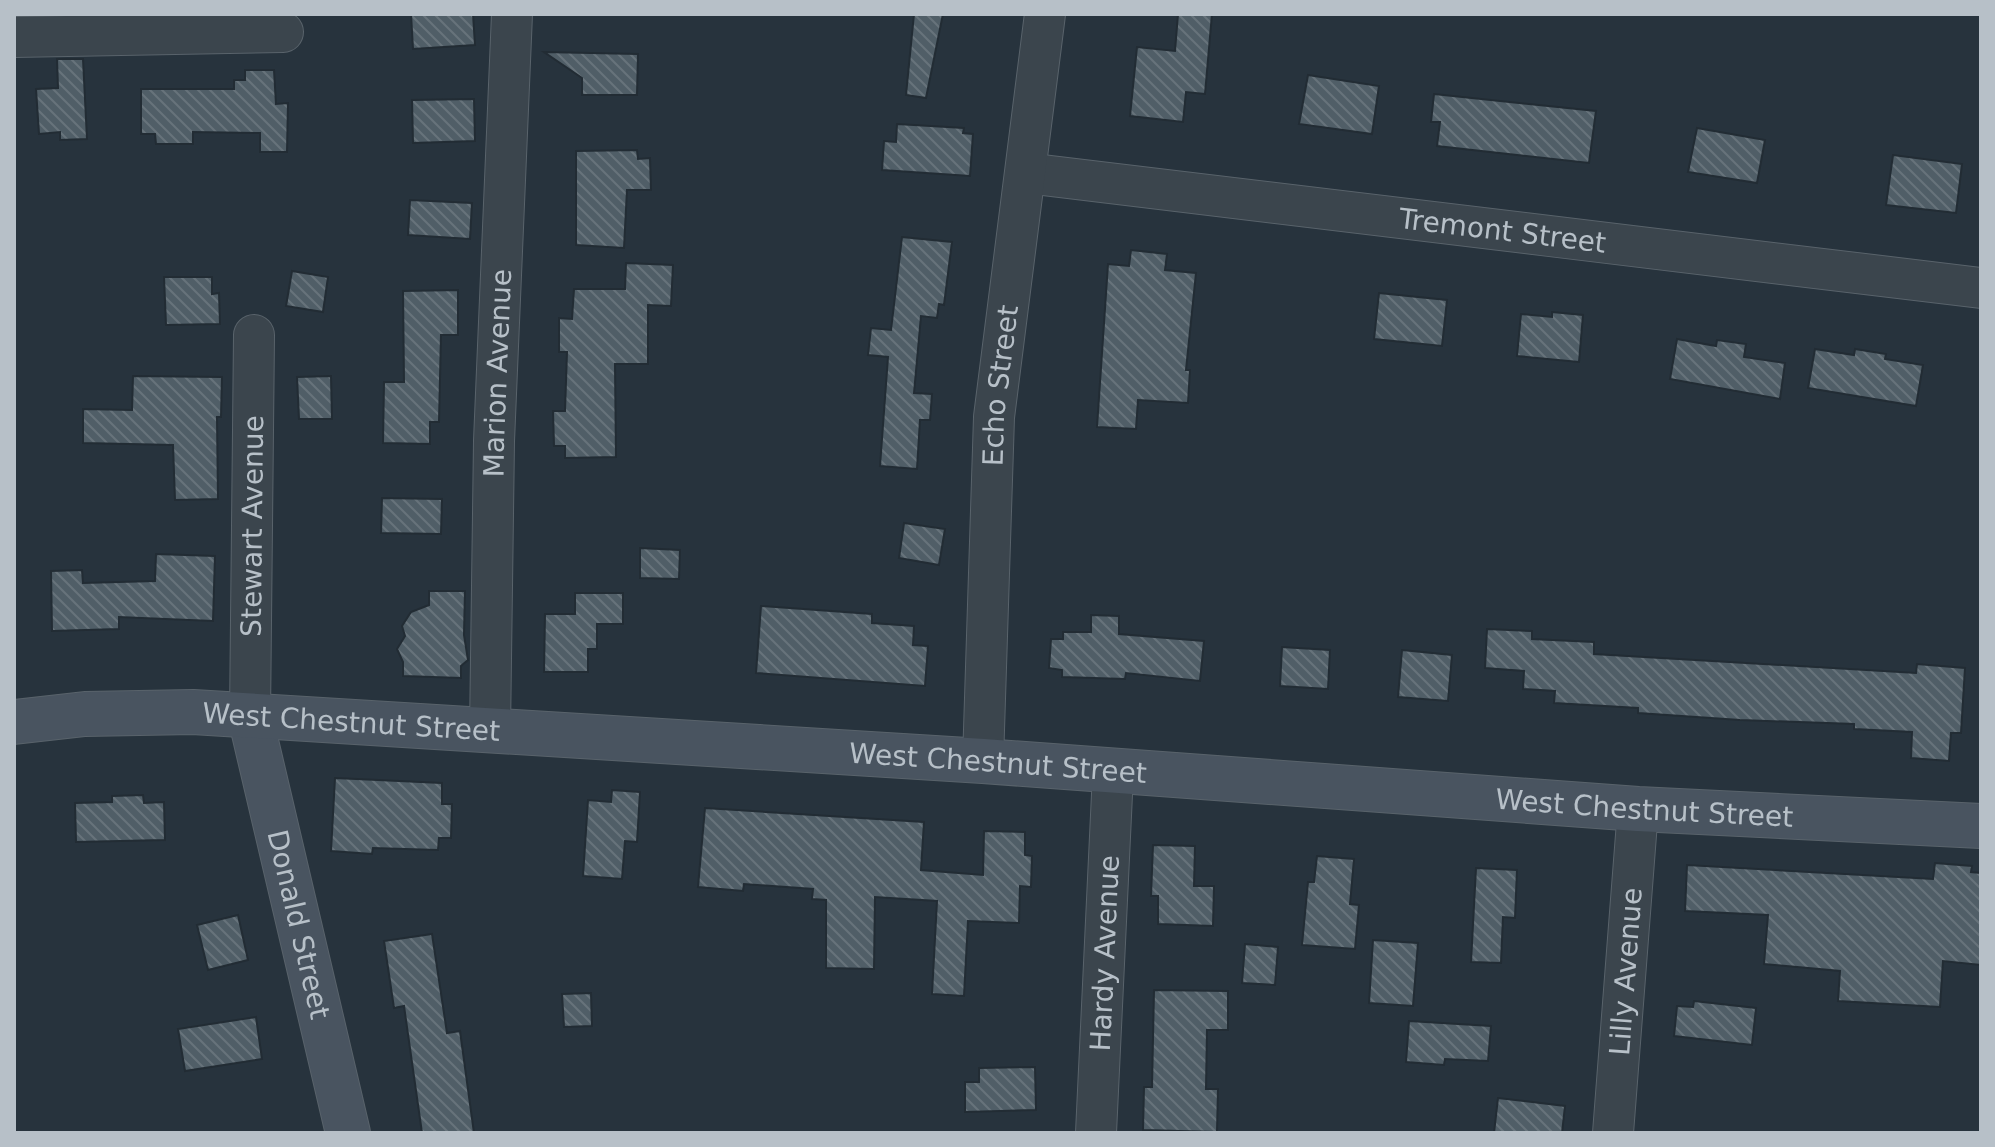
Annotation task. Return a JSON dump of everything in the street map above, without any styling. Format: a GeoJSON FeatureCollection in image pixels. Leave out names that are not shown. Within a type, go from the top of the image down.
{"type":"FeatureCollection","features":[{"type":"Feature","properties":{"kind":"main road","name":"West Chestnut Street"},"geometry":{"type":"LineString","coordinates":[[14,722],[137,711],[250,716],[983,761],[1113,773],[1638,809],[1981,826]]}},
{"type":"Feature","properties":{"kind":"main road","name":"Donald Street"},"geometry":{"type":"LineString","coordinates":[[250,716],[348,1133]]}},
{"type":"Feature","properties":{"kind":"street","name":"Marion Avenue"},"geometry":{"type":"LineString","coordinates":[[490,731],[494,441],[512,14]]}},
{"type":"Feature","properties":{"kind":"street","name":"Echo Street"},"geometry":{"type":"LineString","coordinates":[[983,761],[994,417],[1045,14]]}},
{"type":"Feature","properties":{"kind":"street"},"geometry":{"type":"LineString","coordinates":[[14,37],[283,32]]}},
{"type":"Feature","properties":{"kind":"street","name":"Tremont Street"},"geometry":{"type":"LineString","coordinates":[[1026,173],[1981,288]]}},
{"type":"Feature","properties":{"kind":"street","name":"Stewart Avenue"},"geometry":{"type":"LineString","coordinates":[[250,716],[254,335]]}},
{"type":"Feature","properties":{"kind":"street","name":"Hardy Avenue"},"geometry":{"type":"LineString","coordinates":[[1096,1133],[1113,773]]}},
{"type":"Feature","properties":{"kind":"street","name":"Lilly Avenue"},"geometry":{"type":"LineString","coordinates":[[1613,1133],[1638,809]]}},
{"type":"Feature","properties":{"kind":"building"},"geometry":{"type":"Polygon","coordinates":[[[411,14],[473,14],[475,45],[413,49],[411,14]]]}},
{"type":"Feature","properties":{"kind":"building"},"geometry":{"type":"Polygon","coordinates":[[[914,14],[943,14],[926,98],[906,95],[914,14]]]}},
{"type":"Feature","properties":{"kind":"building"},"geometry":{"type":"Polygon","coordinates":[[[1178,14],[1212,14],[1205,94],[1186,92],[1183,122],[1130,116],[1137,47],[1175,51],[1178,14]]]}},
{"type":"Feature","properties":{"kind":"building"},"geometry":{"type":"Polygon","coordinates":[[[544,52],[638,54],[637,95],[582,95],[582,78],[544,52]]]}},
{"type":"Feature","properties":{"kind":"building"},"geometry":{"type":"Polygon","coordinates":[[[57,59],[83,59],[87,139],[60,140],[60,132],[39,134],[36,89],[58,88],[57,59]]]}},
{"type":"Feature","properties":{"kind":"building"},"geometry":{"type":"Polygon","coordinates":[[[245,70],[274,70],[276,104],[288,103],[287,152],[260,152],[260,133],[193,132],[193,144],[156,144],[155,134],[141,134],[141,89],[234,89],[234,80],[245,80],[245,70]]]}},
{"type":"Feature","properties":{"kind":"building"},"geometry":{"type":"Polygon","coordinates":[[[1308,75],[1379,86],[1372,134],[1299,124],[1308,75]]]}},
{"type":"Feature","properties":{"kind":"building"},"geometry":{"type":"Polygon","coordinates":[[[1434,94],[1596,111],[1589,163],[1437,146],[1440,122],[1431,122],[1434,94]]]}},
{"type":"Feature","properties":{"kind":"building"},"geometry":{"type":"Polygon","coordinates":[[[474,99],[475,141],[413,143],[412,100],[474,99]]]}},
{"type":"Feature","properties":{"kind":"building"},"geometry":{"type":"Polygon","coordinates":[[[897,124],[964,128],[963,133],[973,134],[970,176],[882,170],[884,141],[896,142],[897,124]]]}},
{"type":"Feature","properties":{"kind":"building"},"geometry":{"type":"Polygon","coordinates":[[[1697,128],[1765,140],[1757,183],[1688,172],[1697,128]]]}},
{"type":"Feature","properties":{"kind":"building"},"geometry":{"type":"Polygon","coordinates":[[[637,150],[638,159],[650,158],[651,190],[627,190],[624,248],[576,245],[576,151],[637,150]]]}},
{"type":"Feature","properties":{"kind":"building"},"geometry":{"type":"Polygon","coordinates":[[[1893,155],[1962,164],[1956,213],[1886,205],[1893,155]]]}},
{"type":"Feature","properties":{"kind":"building"},"geometry":{"type":"Polygon","coordinates":[[[410,200],[472,203],[470,239],[408,235],[410,200]]]}},
{"type":"Feature","properties":{"kind":"building"},"geometry":{"type":"Polygon","coordinates":[[[902,237],[952,242],[944,305],[939,304],[937,318],[921,316],[914,393],[932,394],[930,420],[920,420],[917,469],[880,466],[888,357],[868,355],[871,328],[891,330],[902,237]]]}},
{"type":"Feature","properties":{"kind":"building"},"geometry":{"type":"Polygon","coordinates":[[[1131,250],[1167,254],[1165,270],[1196,273],[1186,370],[1190,370],[1188,403],[1138,400],[1136,429],[1097,427],[1108,264],[1129,266],[1131,250]]]}},
{"type":"Feature","properties":{"kind":"building"},"geometry":{"type":"Polygon","coordinates":[[[626,263],[673,265],[671,306],[648,305],[648,364],[615,364],[616,457],[565,458],[565,446],[554,446],[553,411],[565,411],[567,352],[559,352],[559,318],[572,319],[574,289],[625,289],[626,263]]]}},
{"type":"Feature","properties":{"kind":"building"},"geometry":{"type":"Polygon","coordinates":[[[292,271],[328,277],[323,312],[286,306],[292,271]]]}},
{"type":"Feature","properties":{"kind":"building"},"geometry":{"type":"Polygon","coordinates":[[[164,277],[212,277],[212,294],[219,293],[220,324],[166,325],[164,277]]]}},
{"type":"Feature","properties":{"kind":"building"},"geometry":{"type":"Polygon","coordinates":[[[458,290],[458,335],[441,335],[439,422],[430,422],[430,444],[383,443],[384,382],[404,382],[403,291],[458,290]]]}},
{"type":"Feature","properties":{"kind":"building"},"geometry":{"type":"Polygon","coordinates":[[[1379,293],[1447,300],[1442,346],[1374,339],[1379,293]]]}},
{"type":"Feature","properties":{"kind":"building"},"geometry":{"type":"Polygon","coordinates":[[[1552,312],[1583,315],[1579,362],[1517,356],[1521,314],[1552,317],[1552,312]]]}},
{"type":"Feature","properties":{"kind":"building"},"geometry":{"type":"Polygon","coordinates":[[[1677,339],[1716,346],[1717,340],[1746,344],[1744,357],[1785,363],[1780,399],[1670,379],[1677,339]]]}},
{"type":"Feature","properties":{"kind":"building"},"geometry":{"type":"Polygon","coordinates":[[[1815,349],[1854,355],[1855,349],[1886,354],[1885,359],[1923,365],[1916,406],[1808,388],[1815,349]]]}},
{"type":"Feature","properties":{"kind":"building"},"geometry":{"type":"Polygon","coordinates":[[[133,376],[222,377],[221,417],[217,417],[218,499],[175,500],[173,445],[83,443],[83,409],[132,410],[133,376]]]}},
{"type":"Feature","properties":{"kind":"building"},"geometry":{"type":"Polygon","coordinates":[[[331,376],[332,419],[299,419],[297,377],[331,376]]]}},
{"type":"Feature","properties":{"kind":"building"},"geometry":{"type":"Polygon","coordinates":[[[382,498],[442,499],[441,534],[381,533],[382,498]]]}},
{"type":"Feature","properties":{"kind":"building"},"geometry":{"type":"Polygon","coordinates":[[[904,523],[945,529],[939,565],[899,558],[904,523]]]}},
{"type":"Feature","properties":{"kind":"building"},"geometry":{"type":"Polygon","coordinates":[[[640,548],[680,550],[679,579],[640,578],[640,548]]]}},
{"type":"Feature","properties":{"kind":"building"},"geometry":{"type":"Polygon","coordinates":[[[156,554],[215,556],[213,621],[119,617],[119,629],[52,631],[51,571],[82,570],[83,583],[155,581],[156,554]]]}},
{"type":"Feature","properties":{"kind":"building"},"geometry":{"type":"Polygon","coordinates":[[[429,591],[465,591],[464,635],[468,660],[461,666],[461,678],[403,676],[403,662],[397,649],[405,636],[402,626],[411,612],[429,605],[429,591]]]}},
{"type":"Feature","properties":{"kind":"building"},"geometry":{"type":"Polygon","coordinates":[[[575,593],[623,593],[623,624],[597,624],[597,649],[588,649],[588,672],[544,672],[545,614],[575,614],[575,593]]]}},
{"type":"Feature","properties":{"kind":"building"},"geometry":{"type":"Polygon","coordinates":[[[761,606],[872,614],[872,623],[914,626],[913,645],[928,646],[925,686],[756,673],[761,606]]]}},
{"type":"Feature","properties":{"kind":"building"},"geometry":{"type":"Polygon","coordinates":[[[1091,615],[1119,616],[1119,634],[1204,641],[1200,681],[1126,673],[1125,679],[1062,677],[1062,670],[1049,668],[1051,639],[1063,639],[1063,632],[1091,632],[1091,615]]]}},
{"type":"Feature","properties":{"kind":"building"},"geometry":{"type":"Polygon","coordinates":[[[1487,629],[1532,631],[1532,639],[1594,642],[1594,654],[1916,673],[1917,664],[1965,668],[1961,733],[1951,733],[1949,761],[1911,758],[1912,732],[1854,729],[1854,724],[1638,713],[1638,708],[1554,703],[1555,691],[1523,689],[1524,671],[1485,668],[1487,629]]]}},
{"type":"Feature","properties":{"kind":"building"},"geometry":{"type":"Polygon","coordinates":[[[1282,647],[1330,650],[1328,689],[1280,686],[1282,647]]]}},
{"type":"Feature","properties":{"kind":"building"},"geometry":{"type":"Polygon","coordinates":[[[1402,650],[1452,655],[1448,701],[1398,697],[1402,650]]]}},
{"type":"Feature","properties":{"kind":"building"},"geometry":{"type":"Polygon","coordinates":[[[335,778],[442,783],[442,804],[452,804],[451,838],[439,838],[438,850],[373,848],[372,854],[331,851],[335,778]]]}},
{"type":"Feature","properties":{"kind":"building"},"geometry":{"type":"Polygon","coordinates":[[[612,790],[640,792],[637,842],[625,841],[622,879],[583,876],[588,800],[611,802],[612,790]]]}},
{"type":"Feature","properties":{"kind":"building"},"geometry":{"type":"Polygon","coordinates":[[[143,795],[144,803],[164,802],[165,840],[76,842],[75,803],[112,802],[112,796],[143,795]]]}},
{"type":"Feature","properties":{"kind":"building"},"geometry":{"type":"Polygon","coordinates":[[[705,808],[924,822],[921,870],[983,875],[984,831],[1025,832],[1025,855],[1032,856],[1031,887],[1020,886],[1019,923],[968,921],[964,996],[932,994],[937,901],[875,897],[874,969],[826,968],[826,900],[812,899],[813,889],[744,884],[743,891],[698,887],[705,808]]]}},
{"type":"Feature","properties":{"kind":"building"},"geometry":{"type":"Polygon","coordinates":[[[1153,845],[1195,846],[1194,886],[1214,886],[1213,926],[1158,924],[1158,896],[1151,896],[1153,845]]]}},
{"type":"Feature","properties":{"kind":"building"},"geometry":{"type":"Polygon","coordinates":[[[1317,856],[1354,859],[1350,904],[1359,905],[1355,949],[1302,945],[1308,882],[1314,882],[1317,856]]]}},
{"type":"Feature","properties":{"kind":"building"},"geometry":{"type":"Polygon","coordinates":[[[1935,863],[1972,866],[1971,872],[1981,873],[1981,965],[1943,961],[1940,1007],[1838,1001],[1840,971],[1764,964],[1768,915],[1685,911],[1687,865],[1933,879],[1935,863]]]}},
{"type":"Feature","properties":{"kind":"building"},"geometry":{"type":"Polygon","coordinates":[[[1476,868],[1517,870],[1515,918],[1503,917],[1501,963],[1471,962],[1476,868]]]}},
{"type":"Feature","properties":{"kind":"building"},"geometry":{"type":"Polygon","coordinates":[[[238,915],[248,960],[208,970],[197,925],[238,915]]]}},
{"type":"Feature","properties":{"kind":"building"},"geometry":{"type":"Polygon","coordinates":[[[432,934],[447,1033],[460,1031],[474,1133],[422,1133],[404,1006],[394,1008],[384,941],[432,934]]]}},
{"type":"Feature","properties":{"kind":"building"},"geometry":{"type":"Polygon","coordinates":[[[1373,940],[1418,943],[1413,1006],[1369,1003],[1373,940]]]}},
{"type":"Feature","properties":{"kind":"building"},"geometry":{"type":"Polygon","coordinates":[[[1245,944],[1278,947],[1275,985],[1242,983],[1245,944]]]}},
{"type":"Feature","properties":{"kind":"building"},"geometry":{"type":"Polygon","coordinates":[[[1154,990],[1228,991],[1228,1030],[1207,1030],[1206,1089],[1218,1089],[1217,1132],[1143,1130],[1144,1087],[1152,1087],[1154,990]]]}},
{"type":"Feature","properties":{"kind":"building"},"geometry":{"type":"Polygon","coordinates":[[[591,993],[592,1026],[564,1027],[562,994],[591,993]]]}},
{"type":"Feature","properties":{"kind":"building"},"geometry":{"type":"Polygon","coordinates":[[[1694,1001],[1756,1008],[1752,1045],[1674,1036],[1677,1006],[1693,1007],[1694,1001]]]}},
{"type":"Feature","properties":{"kind":"building"},"geometry":{"type":"Polygon","coordinates":[[[256,1017],[262,1059],[185,1071],[178,1029],[256,1017]]]}},
{"type":"Feature","properties":{"kind":"building"},"geometry":{"type":"Polygon","coordinates":[[[1409,1021],[1491,1026],[1488,1061],[1445,1059],[1444,1065],[1406,1062],[1409,1021]]]}},
{"type":"Feature","properties":{"kind":"building"},"geometry":{"type":"Polygon","coordinates":[[[1035,1067],[1036,1110],[965,1112],[965,1082],[979,1082],[979,1068],[1035,1067]]]}},
{"type":"Feature","properties":{"kind":"building"},"geometry":{"type":"Polygon","coordinates":[[[1498,1098],[1565,1106],[1562,1133],[1494,1133],[1498,1098]]]}}]}
